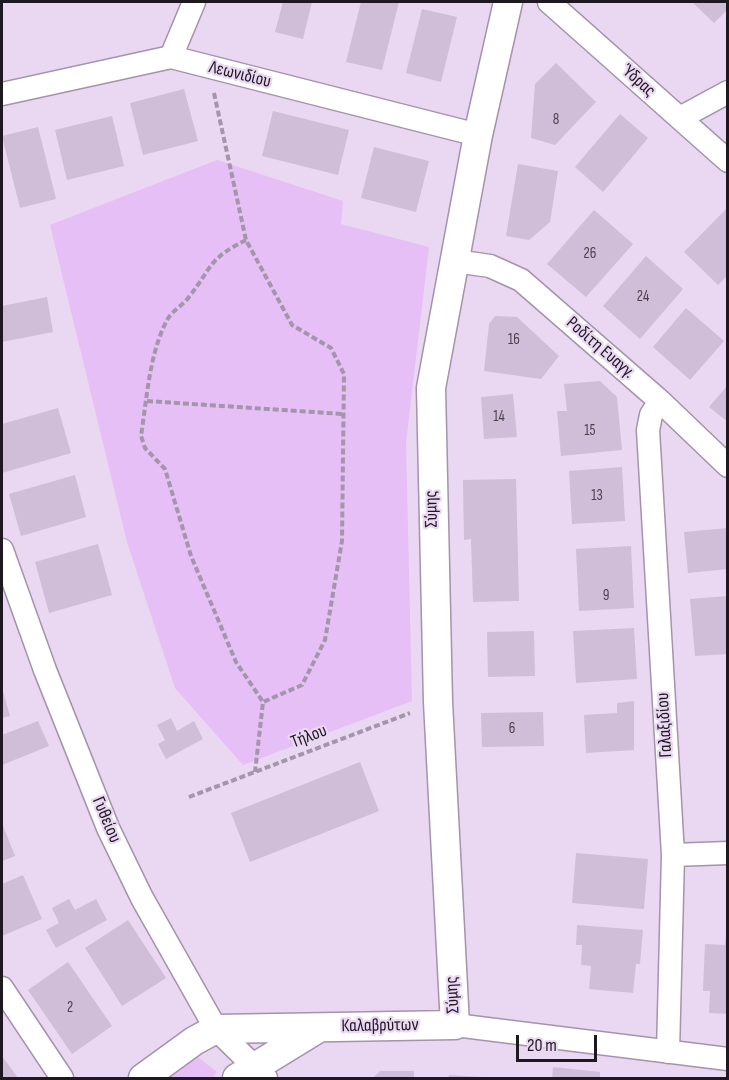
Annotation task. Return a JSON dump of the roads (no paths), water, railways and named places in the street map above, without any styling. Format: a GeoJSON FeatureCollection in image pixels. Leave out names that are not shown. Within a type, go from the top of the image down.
{"type":"FeatureCollection","features":[{"type":"Feature","properties":{"kind":"street"},"geometry":{"type":"LineString","coordinates":[[171,57],[194,2]]}},
{"type":"Feature","properties":{"kind":"street","name":"Σύμης"},"geometry":{"type":"LineString","coordinates":[[455,1024],[438,702],[431,388],[478,135],[508,2]]}},
{"type":"Feature","properties":{"kind":"street","name":"Ύδρας"},"geometry":{"type":"LineString","coordinates":[[549,2],[728,161]]}},
{"type":"Feature","properties":{"kind":"street","name":"Λεωνιδίου"},"geometry":{"type":"LineString","coordinates":[[2,94],[171,57],[478,135]]}},
{"type":"Feature","properties":{"kind":"street"},"geometry":{"type":"LineString","coordinates":[[680,118],[728,92]]}},
{"type":"Feature","properties":{"kind":"street","name":"Ροδίτη Ευαγγ."},"geometry":{"type":"LineString","coordinates":[[455,261],[490,266],[521,280],[660,401],[728,466]]}},
{"type":"Feature","properties":{"kind":"street","name":"Γαλαξιδίου"},"geometry":{"type":"LineString","coordinates":[[660,401],[651,415],[648,430],[673,855],[668,1052]]}},
{"type":"Feature","properties":{"kind":"street","name":"Γυθείου"},"geometry":{"type":"LineString","coordinates":[[2,552],[45,669],[108,828],[142,898],[216,1029],[252,1075]]}},
{"type":"Feature","properties":{"kind":"street"},"geometry":{"type":"LineString","coordinates":[[673,855],[728,853]]}},
{"type":"Feature","properties":{"kind":"street"},"geometry":{"type":"LineString","coordinates":[[2,988],[62,1078]]}},
{"type":"Feature","properties":{"kind":"street","name":"Καλαβρύτων"},"geometry":{"type":"LineString","coordinates":[[143,1078],[194,1041],[216,1029],[455,1024],[668,1052],[722,1065]]}},
{"type":"Feature","properties":{"kind":"street","name":"Καλαβρύτων"},"geometry":{"type":"LineString","coordinates":[[252,1075],[319,1027]]}}]}
